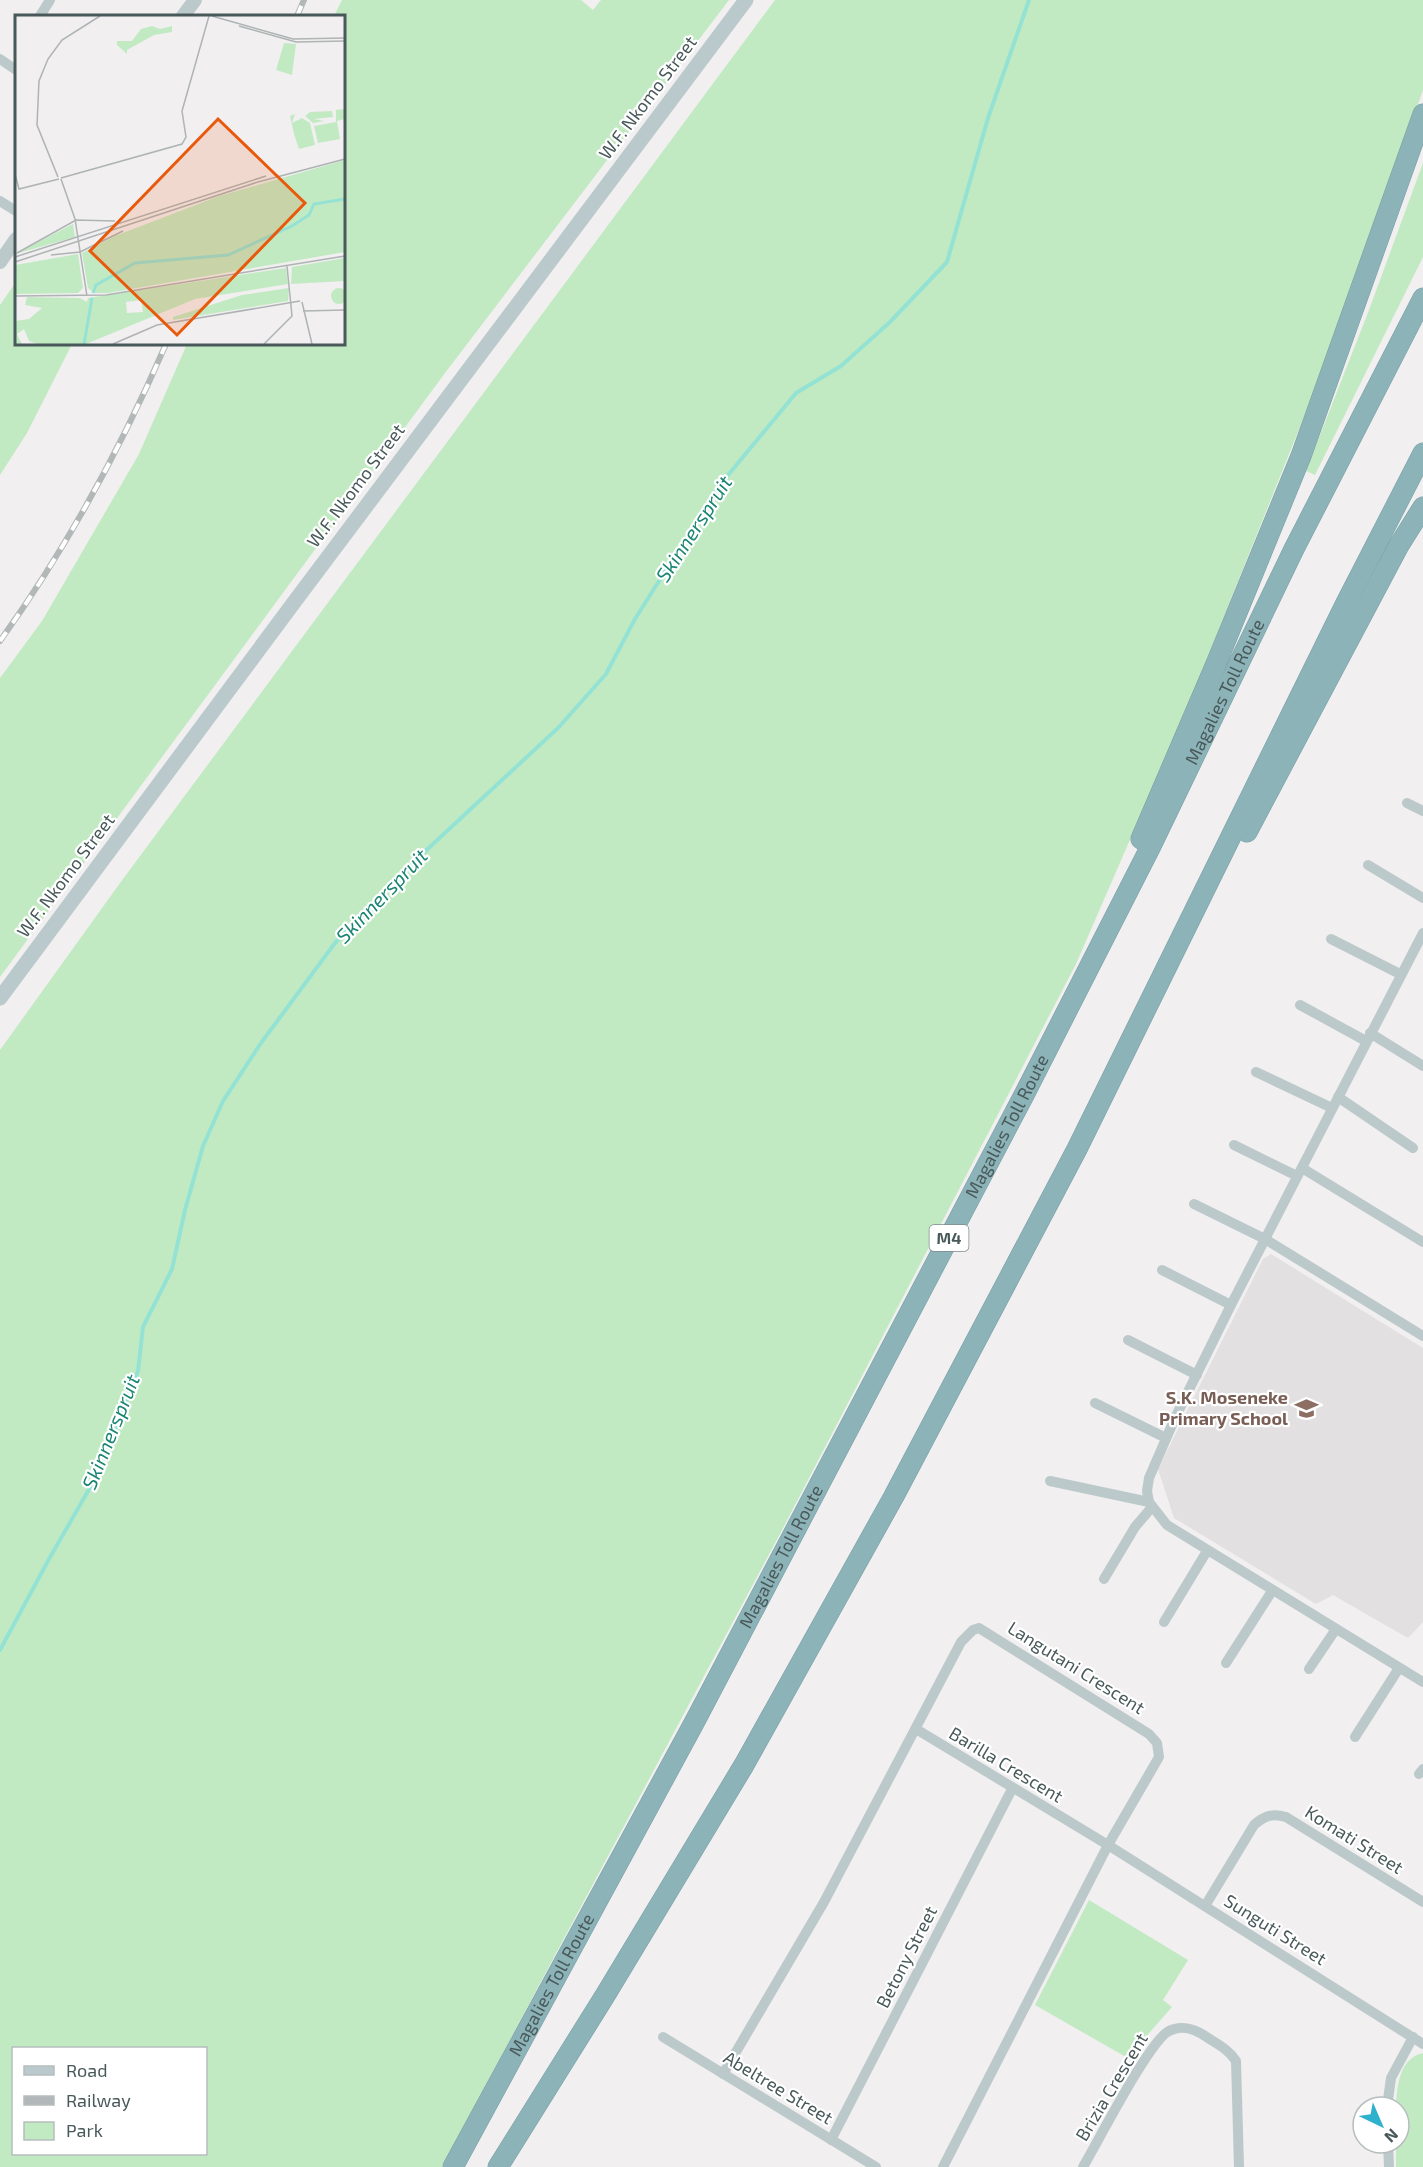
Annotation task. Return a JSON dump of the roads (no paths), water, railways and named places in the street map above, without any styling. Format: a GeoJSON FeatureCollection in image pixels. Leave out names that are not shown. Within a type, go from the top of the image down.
{"type":"FeatureCollection","features":[{"type":"Feature","properties":{"kind":"highway"},"geometry":{"type":"LineString","coordinates":[[1024,1095],[1129,867],[1216,664],[1287,489],[1423,114]]}},
{"type":"Feature","properties":{"kind":"highway","name":"Magalies Toll Route"},"geometry":{"type":"LineString","coordinates":[[453,2167],[694,1724],[1024,1095],[1151,846],[1294,549],[1423,298]]}},
{"type":"Feature","properties":{"kind":"highway"},"geometry":{"type":"LineString","coordinates":[[1077,1149],[1346,603],[1423,453]]}},
{"type":"Feature","properties":{"kind":"highway"},"geometry":{"type":"LineString","coordinates":[[498,2167],[744,1765],[894,1496],[1077,1149],[1329,681],[1398,547],[1423,507]]}},
{"type":"Feature","properties":{"kind":"main road","name":"W.F. Nkomo Street"},"geometry":{"type":"LineString","coordinates":[[0,998],[746,0]]}},
{"type":"Feature","properties":{"kind":"street"},"geometry":{"type":"LineString","coordinates":[[41,15],[50,0]]}},
{"type":"Feature","properties":{"kind":"street"},"geometry":{"type":"LineString","coordinates":[[184,15],[195,0]]}},
{"type":"Feature","properties":{"kind":"street"},"geometry":{"type":"LineString","coordinates":[[0,59],[14,64]]}},
{"type":"Feature","properties":{"kind":"street"},"geometry":{"type":"LineString","coordinates":[[0,201],[15,210]]}},
{"type":"Feature","properties":{"kind":"street"},"geometry":{"type":"LineString","coordinates":[[0,261],[15,240]]}},
{"type":"Feature","properties":{"kind":"street"},"geometry":{"type":"LineString","coordinates":[[1407,803],[1423,811]]}},
{"type":"Feature","properties":{"kind":"street"},"geometry":{"type":"LineString","coordinates":[[1368,865],[1423,897]]}},
{"type":"Feature","properties":{"kind":"street"},"geometry":{"type":"LineString","coordinates":[[1422,936],[1400,974],[1231,1305],[1166,1438],[1149,1478],[1147,1491],[1150,1505],[1167,1526],[1423,1682]]}},
{"type":"Feature","properties":{"kind":"street"},"geometry":{"type":"LineString","coordinates":[[1331,939],[1400,974]]}},
{"type":"Feature","properties":{"kind":"street"},"geometry":{"type":"LineString","coordinates":[[1300,1005],[1423,1066]]}},
{"type":"Feature","properties":{"kind":"street"},"geometry":{"type":"LineString","coordinates":[[1256,1072],[1332,1108]]}},
{"type":"Feature","properties":{"kind":"street"},"geometry":{"type":"LineString","coordinates":[[1338,1097],[1413,1148]]}},
{"type":"Feature","properties":{"kind":"street"},"geometry":{"type":"LineString","coordinates":[[1234,1145],[1300,1172],[1423,1242]]}},
{"type":"Feature","properties":{"kind":"street"},"geometry":{"type":"LineString","coordinates":[[1194,1204],[1265,1239],[1423,1336]]}},
{"type":"Feature","properties":{"kind":"street"},"geometry":{"type":"LineString","coordinates":[[1162,1270],[1231,1305]]}},
{"type":"Feature","properties":{"kind":"street"},"geometry":{"type":"LineString","coordinates":[[1128,1340],[1197,1375]]}},
{"type":"Feature","properties":{"kind":"street"},"geometry":{"type":"LineString","coordinates":[[1095,1403],[1166,1438]]}},
{"type":"Feature","properties":{"kind":"street"},"geometry":{"type":"LineString","coordinates":[[1050,1481],[1150,1505]]}},
{"type":"Feature","properties":{"kind":"street"},"geometry":{"type":"LineString","coordinates":[[1104,1579],[1150,1505]]}},
{"type":"Feature","properties":{"kind":"street"},"geometry":{"type":"LineString","coordinates":[[1164,1622],[1207,1551]]}},
{"type":"Feature","properties":{"kind":"street"},"geometry":{"type":"LineString","coordinates":[[1226,1663],[1272,1591]]}},
{"type":"Feature","properties":{"kind":"street","name":"Langutani Crescent"},"geometry":{"type":"LineString","coordinates":[[916,1729],[961,1642],[973,1630],[979,1628],[986,1631],[1149,1734],[1157,1743],[1159,1757],[1155,1766],[1108,1845]]}},
{"type":"Feature","properties":{"kind":"street"},"geometry":{"type":"LineString","coordinates":[[1309,1669],[1336,1629]]}},
{"type":"Feature","properties":{"kind":"street"},"geometry":{"type":"LineString","coordinates":[[1355,1737],[1399,1668]]}},
{"type":"Feature","properties":{"kind":"street"},"geometry":{"type":"LineString","coordinates":[[723,2074],[824,1902],[916,1729]]}},
{"type":"Feature","properties":{"kind":"street","name":"Barilla Crescent"},"geometry":{"type":"LineString","coordinates":[[916,1729],[1108,1845]]}},
{"type":"Feature","properties":{"kind":"street","name":"Betony Street"},"geometry":{"type":"LineString","coordinates":[[831,2140],[1012,1789]]}},
{"type":"Feature","properties":{"kind":"street","name":"Komati Street"},"geometry":{"type":"LineString","coordinates":[[1205,1906],[1254,1825],[1260,1819],[1276,1814],[1286,1817],[1423,1902]]}},
{"type":"Feature","properties":{"kind":"street"},"geometry":{"type":"LineString","coordinates":[[943,2167],[1108,1845]]}},
{"type":"Feature","properties":{"kind":"street","name":"Sunguti Street"},"geometry":{"type":"LineString","coordinates":[[1108,1845],[1423,2044]]}},
{"type":"Feature","properties":{"kind":"street","name":"Brizia Crescent"},"geometry":{"type":"LineString","coordinates":[[1083,2167],[1152,2047],[1168,2031],[1179,2028],[1192,2029],[1204,2035],[1231,2054],[1236,2061],[1239,2167]]}},
{"type":"Feature","properties":{"kind":"street","name":"Abeltree Street"},"geometry":{"type":"LineString","coordinates":[[663,2037],[876,2167]]}},
{"type":"Feature","properties":{"kind":"street"},"geometry":{"type":"LineString","coordinates":[[1389,2095],[1391,2078],[1413,2037]]}},
{"type":"Feature","properties":{"kind":"waterway","name":"Skinnerspruit"},"geometry":{"type":"LineString","coordinates":[[0,1650],[99,1472],[138,1371],[143,1327],[172,1269],[185,1210],[203,1146],[223,1101],[261,1043],[335,943],[404,871],[558,728],[606,674],[635,619],[719,486],[796,393],[841,366],[890,322],[947,262],[988,118],[1029,0]]}},
{"type":"Feature","properties":{"kind":"railway"},"geometry":{"type":"LineString","coordinates":[[297,15],[304,0]]}},
{"type":"Feature","properties":{"kind":"railway"},"geometry":{"type":"LineString","coordinates":[[0,641],[70,534],[91,497],[149,383],[166,345]]}},
{"type":"Feature","properties":{"kind":"place","name":"S.K. Moseneke Primary School"},"geometry":{"type":"Point","coordinates":[1306,1408]}}]}
